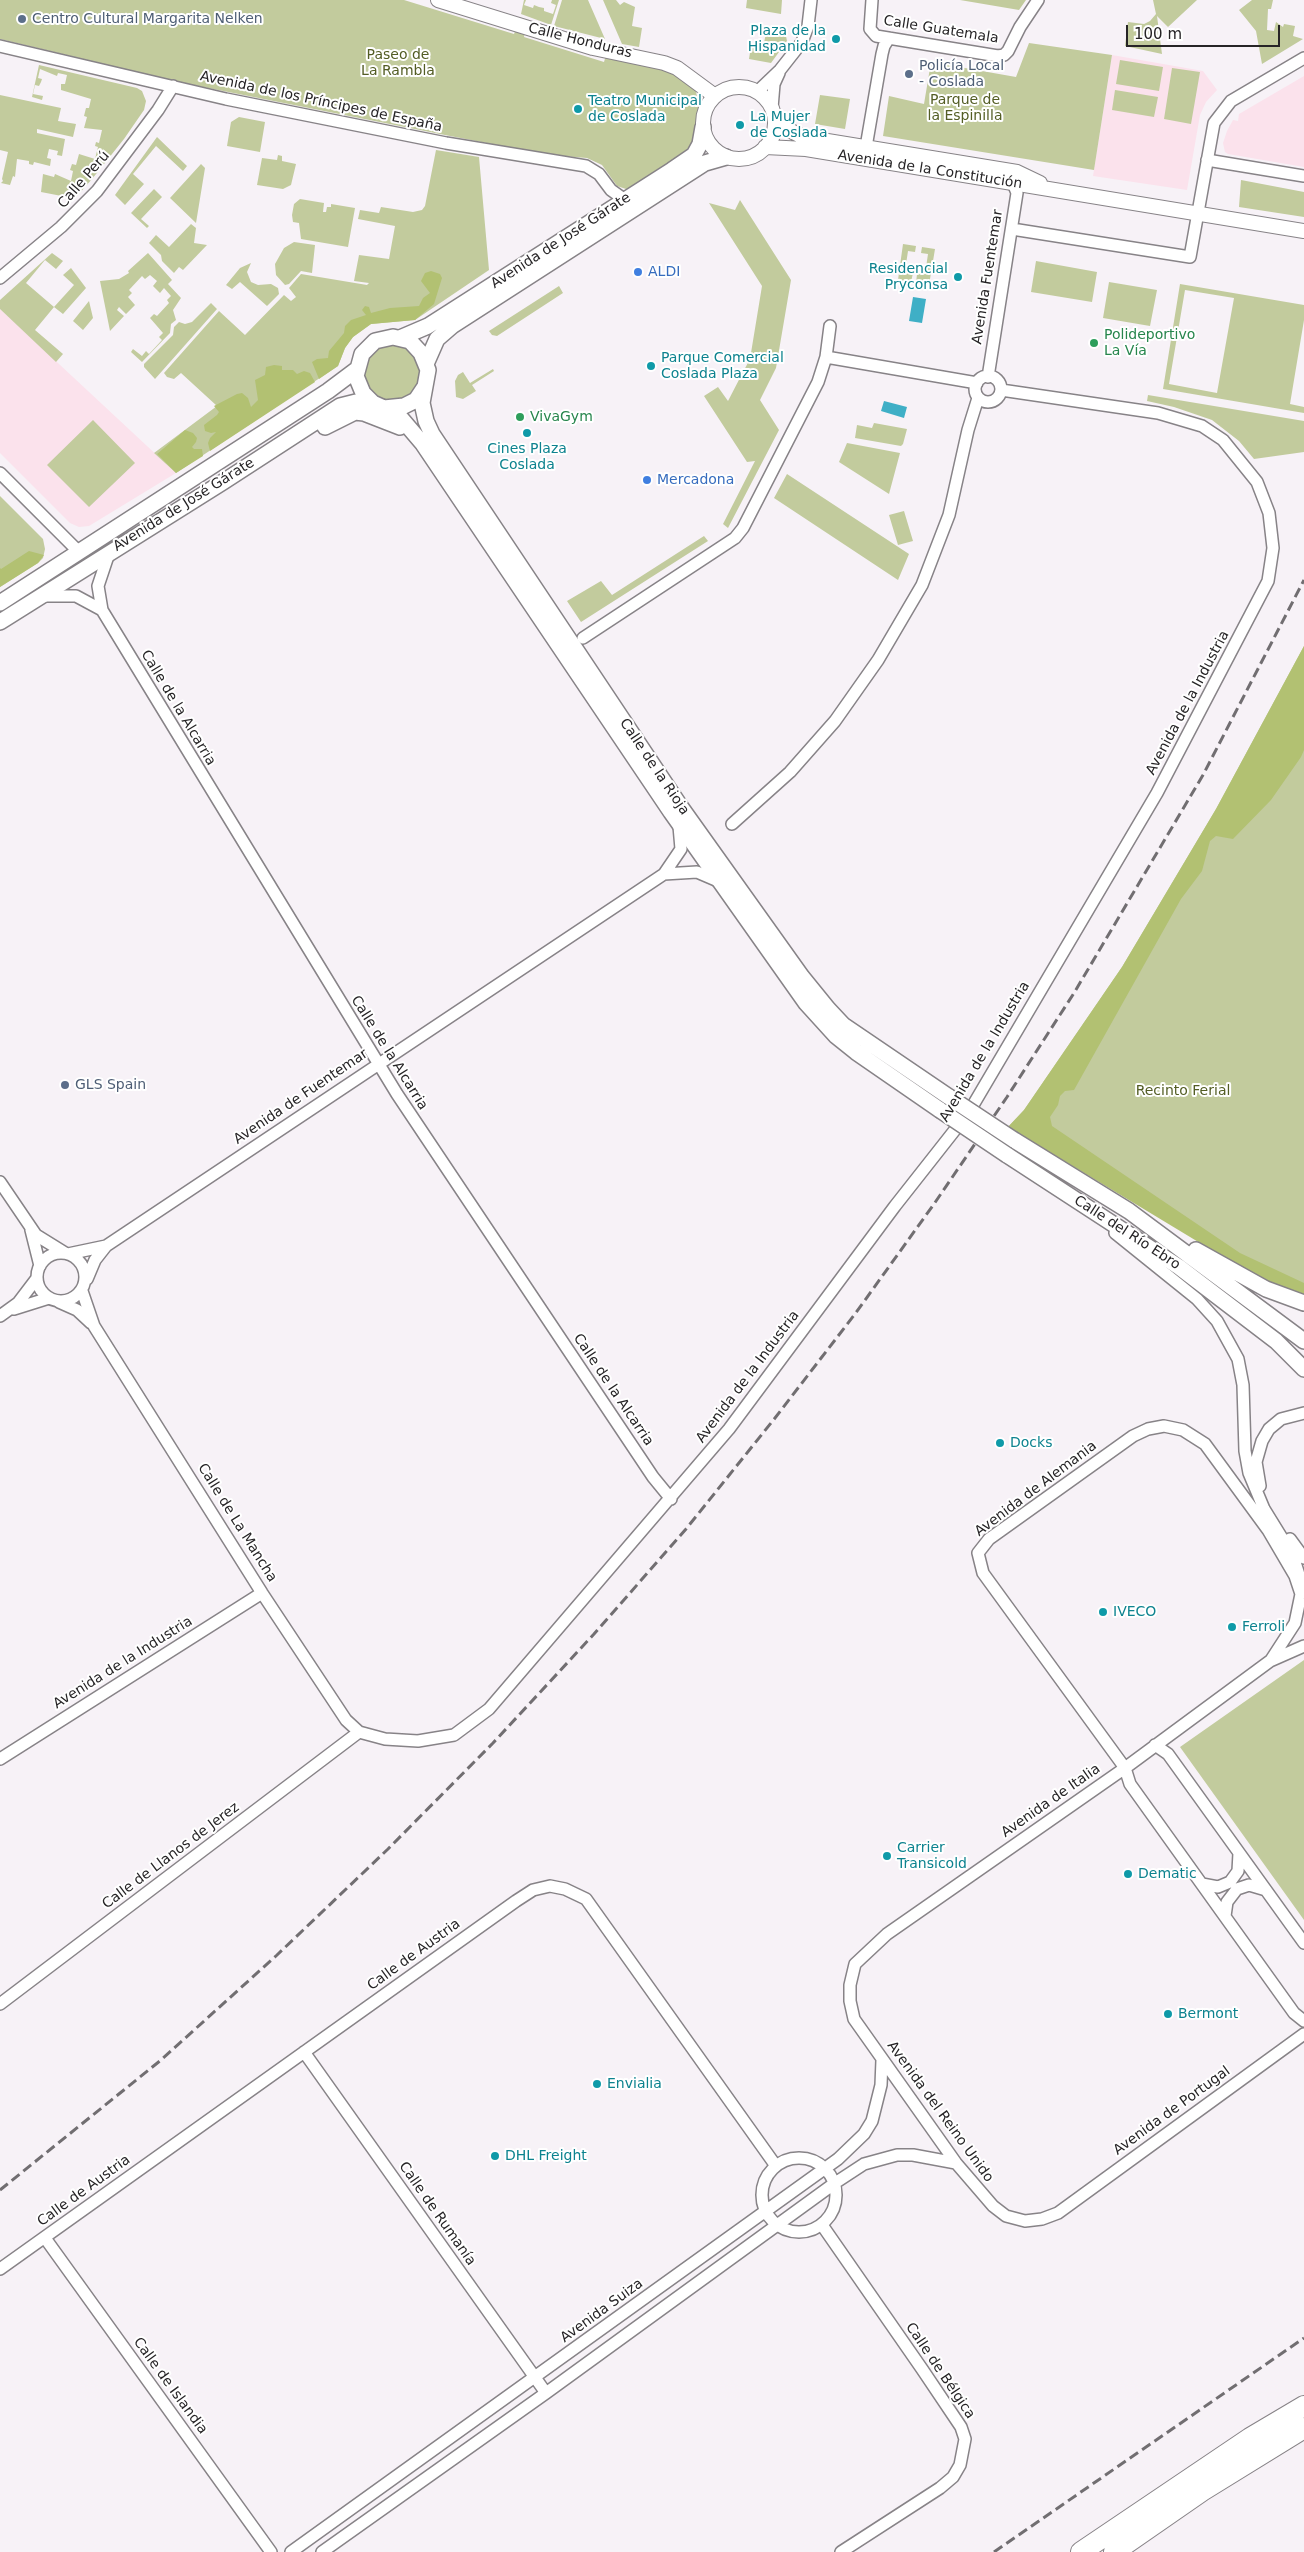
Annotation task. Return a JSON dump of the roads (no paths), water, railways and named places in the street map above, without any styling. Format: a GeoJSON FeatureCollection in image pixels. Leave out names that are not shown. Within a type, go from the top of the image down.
{"type":"FeatureCollection","features":[{"type":"Feature","properties":{"kind":"highway"},"geometry":{"type":"LineString","coordinates":[[1081,2552],[1250,2438],[1304,2406]]}},
{"type":"Feature","properties":{"kind":"highway"},"geometry":{"type":"LineString","coordinates":[[1114,2552],[1202,2491],[1304,2428]]}},
{"type":"Feature","properties":{"kind":"main road","name":"Avenida de José Gárate"},"geometry":{"type":"LineString","coordinates":[[400,338],[428,326],[694,155],[700,144],[703,127]]}},
{"type":"Feature","properties":{"kind":"main road","name":"Avenida de José Gárate"},"geometry":{"type":"LineString","coordinates":[[426,364],[437,339],[452,326],[705,163],[726,157]]}},
{"type":"Feature","properties":{"kind":"main road"},"geometry":{"type":"LineString","coordinates":[[382,338],[400,338],[410,341],[426,364],[427,376],[424,388],[411,403],[394,408],[379,406],[360,388],[356,370],[362,354],[368,346],[382,338]]}},
{"type":"Feature","properties":{"kind":"main road","name":"Avenida de José Gárate"},"geometry":{"type":"LineString","coordinates":[[0,603],[336,386],[356,370]]}},
{"type":"Feature","properties":{"kind":"main road","name":"Calle de la Rioja"},"geometry":{"type":"LineString","coordinates":[[424,388],[424,415],[432,434],[680,806],[802,977],[843,1024],[949,1097]]}},
{"type":"Feature","properties":{"kind":"main road","name":"Avenida de José Gárate"},"geometry":{"type":"LineString","coordinates":[[0,622],[340,406],[356,402],[379,406]]}},
{"type":"Feature","properties":{"kind":"main road","name":"Calle de la Rioja"},"geometry":{"type":"LineString","coordinates":[[379,406],[408,425],[423,444],[678,822],[806,1003],[820,1020],[856,1052],[940,1110]]}},
{"type":"Feature","properties":{"kind":"main road","name":"Calle de la Rioja"},"geometry":{"type":"LineString","coordinates":[[223,482],[237,480],[248,475],[341,417],[355,412],[394,423],[423,444]]}},
{"type":"Feature","properties":{"kind":"main road","name":"Calle del Río Ebro"},"geometry":{"type":"LineString","coordinates":[[949,1097],[1014,1140],[1129,1211],[1304,1341]]}},
{"type":"Feature","properties":{"kind":"main road","name":"Calle del Río Ebro"},"geometry":{"type":"LineString","coordinates":[[940,1110],[1179,1267],[1276,1341],[1304,1369]]}},
{"type":"Feature","properties":{"kind":"main road"},"geometry":{"type":"LineString","coordinates":[[1129,1211],[1266,1289],[1304,1303]]}},
{"type":"Feature","properties":{"kind":"street","name":"Calle Honduras"},"geometry":{"type":"LineString","coordinates":[[438,0],[593,48],[664,63],[677,68],[715,96]]}},
{"type":"Feature","properties":{"kind":"street"},"geometry":{"type":"LineString","coordinates":[[757,92],[780,70],[802,42],[808,26],[811,0]]}},
{"type":"Feature","properties":{"kind":"street","name":"Calle Guatemala"},"geometry":{"type":"LineString","coordinates":[[872,0],[870,29],[876,36],[998,56],[1004,55],[1038,0]]}},
{"type":"Feature","properties":{"kind":"street"},"geometry":{"type":"LineString","coordinates":[[866,147],[882,54],[889,38]]}},
{"type":"Feature","properties":{"kind":"street","name":"Avenida de los Príncipes de España"},"geometry":{"type":"LineString","coordinates":[[0,46],[173,86],[424,139],[586,166],[599,174],[612,190],[625,200]]}},
{"type":"Feature","properties":{"kind":"street"},"geometry":{"type":"LineString","coordinates":[[1012,228],[1190,257],[1211,130],[1222,110],[1241,94],[1304,58]]}},
{"type":"Feature","properties":{"kind":"street"},"geometry":{"type":"LineString","coordinates":[[773,113],[757,92],[735,87],[724,90],[715,96],[706,111],[703,127],[707,139],[714,149],[726,157],[746,158],[757,154],[772,139],[773,113],[774,84],[780,70]]}},
{"type":"Feature","properties":{"kind":"street","name":"Calle Perú"},"geometry":{"type":"LineString","coordinates":[[0,278],[61,227],[97,191],[158,110],[173,86]]}},
{"type":"Feature","properties":{"kind":"street","name":"Avenida de la Constitución"},"geometry":{"type":"LineString","coordinates":[[773,113],[789,130],[803,137],[1017,172],[1040,183],[1094,197]]}},
{"type":"Feature","properties":{"kind":"street","name":"Avenida de la Constitución"},"geometry":{"type":"LineString","coordinates":[[765,147],[806,149],[1304,231]]}},
{"type":"Feature","properties":{"kind":"street"},"geometry":{"type":"LineString","coordinates":[[1206,160],[1304,176]]}},
{"type":"Feature","properties":{"kind":"street","name":"Avenida Fuentemar"},"geometry":{"type":"LineString","coordinates":[[988,376],[1017,193],[1012,183]]}},
{"type":"Feature","properties":{"kind":"street"},"geometry":{"type":"LineString","coordinates":[[583,638],[735,538],[743,528],[818,382],[826,357],[830,326]]}},
{"type":"Feature","properties":{"kind":"street"},"geometry":{"type":"LineString","coordinates":[[826,357],[977,383]]}},
{"type":"Feature","properties":{"kind":"street"},"geometry":{"type":"LineString","coordinates":[[732,824],[790,772],[835,721],[878,660],[922,585],[950,515],[968,430],[978,398],[975,390],[977,383],[988,376],[999,382],[1000,390],[997,398],[990,402],[978,398]]}},
{"type":"Feature","properties":{"kind":"street","name":"Avenida de la Industria"},"geometry":{"type":"LineString","coordinates":[[359,1732],[385,1739],[418,1742],[454,1735],[472,1723],[489,1709],[671,1499],[729,1429],[895,1206],[969,1112],[1157,793],[1268,581],[1273,548],[1267,505],[1257,482],[1223,440],[1202,426],[1158,413],[1000,390]]}},
{"type":"Feature","properties":{"kind":"street"},"geometry":{"type":"LineString","coordinates":[[0,473],[79,552]]}},
{"type":"Feature","properties":{"kind":"street","name":"Calle de la Alcarria"},"geometry":{"type":"LineString","coordinates":[[109,552],[98,586],[102,610],[377,1063],[647,1469],[671,1499]]}},
{"type":"Feature","properties":{"kind":"street"},"geometry":{"type":"LineString","coordinates":[[41,596],[76,596],[102,610]]}},
{"type":"Feature","properties":{"kind":"street","name":"Avenida de Fuentemar"},"geometry":{"type":"LineString","coordinates":[[84,1286],[95,1260],[106,1246],[377,1063],[664,874],[681,849],[678,822]]}},
{"type":"Feature","properties":{"kind":"street","name":"Avenida de Fuentemar"},"geometry":{"type":"LineString","coordinates":[[664,874],[682,871],[698,872],[707,874],[720,882]]}},
{"type":"Feature","properties":{"kind":"street"},"geometry":{"type":"LineString","coordinates":[[0,1182],[30,1228],[43,1240],[67,1253],[82,1264],[84,1286],[72,1299],[54,1300],[3,1315]]}},
{"type":"Feature","properties":{"kind":"street"},"geometry":{"type":"LineString","coordinates":[[1075,1199],[1197,1299],[1217,1321],[1238,1359],[1243,1385],[1245,1451],[1249,1473],[1260,1500],[1297,1566],[1301,1594],[1295,1623],[1286,1640],[1270,1662]]}},
{"type":"Feature","properties":{"kind":"street"},"geometry":{"type":"LineString","coordinates":[[30,1228],[40,1266]]}},
{"type":"Feature","properties":{"kind":"street","name":"Avenida de Fuentemar"},"geometry":{"type":"LineString","coordinates":[[67,1253],[106,1246]]}},
{"type":"Feature","properties":{"kind":"street"},"geometry":{"type":"LineString","coordinates":[[3,1315],[18,1303],[37,1278],[40,1266],[50,1255],[67,1253]]}},
{"type":"Feature","properties":{"kind":"street"},"geometry":{"type":"LineString","coordinates":[[37,1278],[40,1290],[54,1300]]}},
{"type":"Feature","properties":{"kind":"street","name":"Calle de La Mancha"},"geometry":{"type":"LineString","coordinates":[[84,1286],[94,1326]]}},
{"type":"Feature","properties":{"kind":"street","name":"Calle de La Mancha"},"geometry":{"type":"LineString","coordinates":[[54,1300],[77,1310],[94,1326],[262,1593],[346,1720],[359,1732]]}},
{"type":"Feature","properties":{"kind":"street"},"geometry":{"type":"LineString","coordinates":[[1304,1413],[1281,1419],[1269,1429],[1262,1441],[1256,1462],[1259,1484],[1269,1508],[1304,1558]]}},
{"type":"Feature","properties":{"kind":"street","name":"Avenida de Alemania"},"geometry":{"type":"LineString","coordinates":[[1301,1594],[1295,1576],[1268,1530],[1205,1444],[1183,1430],[1164,1426],[1148,1429],[1133,1436],[989,1539],[978,1554],[983,1573],[1125,1768],[1130,1784],[1294,2013],[1304,2021]]}},
{"type":"Feature","properties":{"kind":"street","name":"Avenida de la Industria"},"geometry":{"type":"LineString","coordinates":[[0,1759],[262,1593]]}},
{"type":"Feature","properties":{"kind":"street"},"geometry":{"type":"LineString","coordinates":[[1270,1662],[1304,1646]]}},
{"type":"Feature","properties":{"kind":"street","name":"Avenida de Italia"},"geometry":{"type":"LineString","coordinates":[[853,1968],[867,1950],[887,1934],[1125,1768],[1270,1662]]}},
{"type":"Feature","properties":{"kind":"street","name":"Calle de Llanos de Jerez"},"geometry":{"type":"LineString","coordinates":[[0,2004],[359,1732]]}},
{"type":"Feature","properties":{"kind":"street"},"geometry":{"type":"LineString","coordinates":[[1155,1745],[1168,1754],[1304,1943]]}},
{"type":"Feature","properties":{"kind":"street"},"geometry":{"type":"LineString","coordinates":[[1202,1884],[1218,1887],[1230,1882],[1238,1871],[1239,1852]]}},
{"type":"Feature","properties":{"kind":"street"},"geometry":{"type":"LineString","coordinates":[[1225,1916],[1226,1902],[1237,1889],[1248,1885],[1267,1891]]}},
{"type":"Feature","properties":{"kind":"street","name":"Calle de Austria"},"geometry":{"type":"LineString","coordinates":[[0,2269],[516,1900],[533,1890],[550,1886],[565,1889],[586,1899],[776,2166]]}},
{"type":"Feature","properties":{"kind":"street","name":"Avenida del Reino Unido"},"geometry":{"type":"LineString","coordinates":[[853,1968],[850,1985],[854,2019],[956,2163],[978,2190],[1006,2216],[1025,2221],[1042,2219],[1058,2213]]}},
{"type":"Feature","properties":{"kind":"street","name":"Avenida de Portugal"},"geometry":{"type":"LineString","coordinates":[[1058,2213],[1304,2034]]}},
{"type":"Feature","properties":{"kind":"street","name":"Calle de Rumanía"},"geometry":{"type":"LineString","coordinates":[[304,2052],[546,2393]]}},
{"type":"Feature","properties":{"kind":"street","name":"Avenida Suiza"},"geometry":{"type":"LineString","coordinates":[[291,2552],[536,2378],[854,2146],[872,2121],[882,2085],[882,2060]]}},
{"type":"Feature","properties":{"kind":"street"},"geometry":{"type":"LineString","coordinates":[[322,2552],[546,2393],[835,2182],[864,2164],[897,2154],[956,2163]]}},
{"type":"Feature","properties":{"kind":"street"},"geometry":{"type":"LineString","coordinates":[[801,2158],[814,2161],[825,2168],[835,2182],[837,2194],[835,2205],[822,2224],[812,2230],[800,2233],[788,2231],[777,2225],[765,2210],[762,2198],[763,2186],[768,2175],[776,2166],[788,2160],[801,2158]]}},
{"type":"Feature","properties":{"kind":"street","name":"Calle de Bélgica"},"geometry":{"type":"LineString","coordinates":[[822,2224],[951,2412],[965,2439],[962,2458],[953,2477],[940,2488],[840,2552]]}},
{"type":"Feature","properties":{"kind":"street","name":"Calle de Islandia"},"geometry":{"type":"LineString","coordinates":[[45,2238],[271,2552]]}},
{"type":"Feature","properties":{"kind":"water"},"geometry":{"type":"Polygon","coordinates":[[[913,297],[926,299],[922,323],[909,321],[913,297]]]}},
{"type":"Feature","properties":{"kind":"water"},"geometry":{"type":"Polygon","coordinates":[[[884,401],[907,407],[904,418],[881,411],[884,401]]]}},
{"type":"Feature","properties":{"kind":"railway"},"geometry":{"type":"LineString","coordinates":[[0,2190],[161,2060],[277,1955],[388,1849],[493,1743],[594,1634],[686,1529],[855,1314],[934,1204],[1007,1097],[1074,993],[1203,775],[1304,580]]}},
{"type":"Feature","properties":{"kind":"railway"},"geometry":{"type":"LineString","coordinates":[[994,2552],[1304,2338]]}},
{"type":"Feature","properties":{"kind":"place","name":"Centro Cultural Margarita Nelken"},"geometry":{"type":"Point","coordinates":[22,19]}},
{"type":"Feature","properties":{"kind":"place","name":"Plaza de la Hispanidad"},"geometry":{"type":"Point","coordinates":[836,39]}},
{"type":"Feature","properties":{"kind":"place","name":"Policía Local - Coslada"},"geometry":{"type":"Point","coordinates":[909,74]}},
{"type":"Feature","properties":{"kind":"place","name":"Teatro Municipal de Coslada"},"geometry":{"type":"Point","coordinates":[578,109]}},
{"type":"Feature","properties":{"kind":"place","name":"La Mujer de Coslada"},"geometry":{"type":"Point","coordinates":[740,125]}},
{"type":"Feature","properties":{"kind":"place","name":"ALDI"},"geometry":{"type":"Point","coordinates":[638,272]}},
{"type":"Feature","properties":{"kind":"place","name":"Residencial Pryconsa"},"geometry":{"type":"Point","coordinates":[958,277]}},
{"type":"Feature","properties":{"kind":"place","name":"Polideportivo La Vía"},"geometry":{"type":"Point","coordinates":[1094,343]}},
{"type":"Feature","properties":{"kind":"place","name":"Parque Comercial Coslada Plaza"},"geometry":{"type":"Point","coordinates":[651,366]}},
{"type":"Feature","properties":{"kind":"place","name":"VivaGym"},"geometry":{"type":"Point","coordinates":[520,417]}},
{"type":"Feature","properties":{"kind":"place","name":"Cines Plaza Coslada"},"geometry":{"type":"Point","coordinates":[527,433]}},
{"type":"Feature","properties":{"kind":"place","name":"Mercadona"},"geometry":{"type":"Point","coordinates":[647,480]}},
{"type":"Feature","properties":{"kind":"place","name":"GLS Spain"},"geometry":{"type":"Point","coordinates":[65,1085]}},
{"type":"Feature","properties":{"kind":"place","name":"Docks"},"geometry":{"type":"Point","coordinates":[1000,1443]}},
{"type":"Feature","properties":{"kind":"place","name":"IVECO"},"geometry":{"type":"Point","coordinates":[1103,1612]}},
{"type":"Feature","properties":{"kind":"place","name":"Ferroli"},"geometry":{"type":"Point","coordinates":[1232,1627]}},
{"type":"Feature","properties":{"kind":"place","name":"Carrier Transicold"},"geometry":{"type":"Point","coordinates":[887,1856]}},
{"type":"Feature","properties":{"kind":"place","name":"Dematic"},"geometry":{"type":"Point","coordinates":[1128,1874]}},
{"type":"Feature","properties":{"kind":"place","name":"Bermont"},"geometry":{"type":"Point","coordinates":[1168,2014]}},
{"type":"Feature","properties":{"kind":"place","name":"Envialia"},"geometry":{"type":"Point","coordinates":[597,2084]}},
{"type":"Feature","properties":{"kind":"place","name":"DHL Freight"},"geometry":{"type":"Point","coordinates":[495,2156]}},
{"type":"Feature","properties":{"kind":"park label","name":"Paseo de La Rambla"},"geometry":{"type":"Point","coordinates":[398,64]}},
{"type":"Feature","properties":{"kind":"park label","name":"Parque de la Espinilla"},"geometry":{"type":"Point","coordinates":[965,108]}},
{"type":"Feature","properties":{"kind":"park label","name":"Recinto Ferial"},"geometry":{"type":"Point","coordinates":[1183,1091]}}]}
